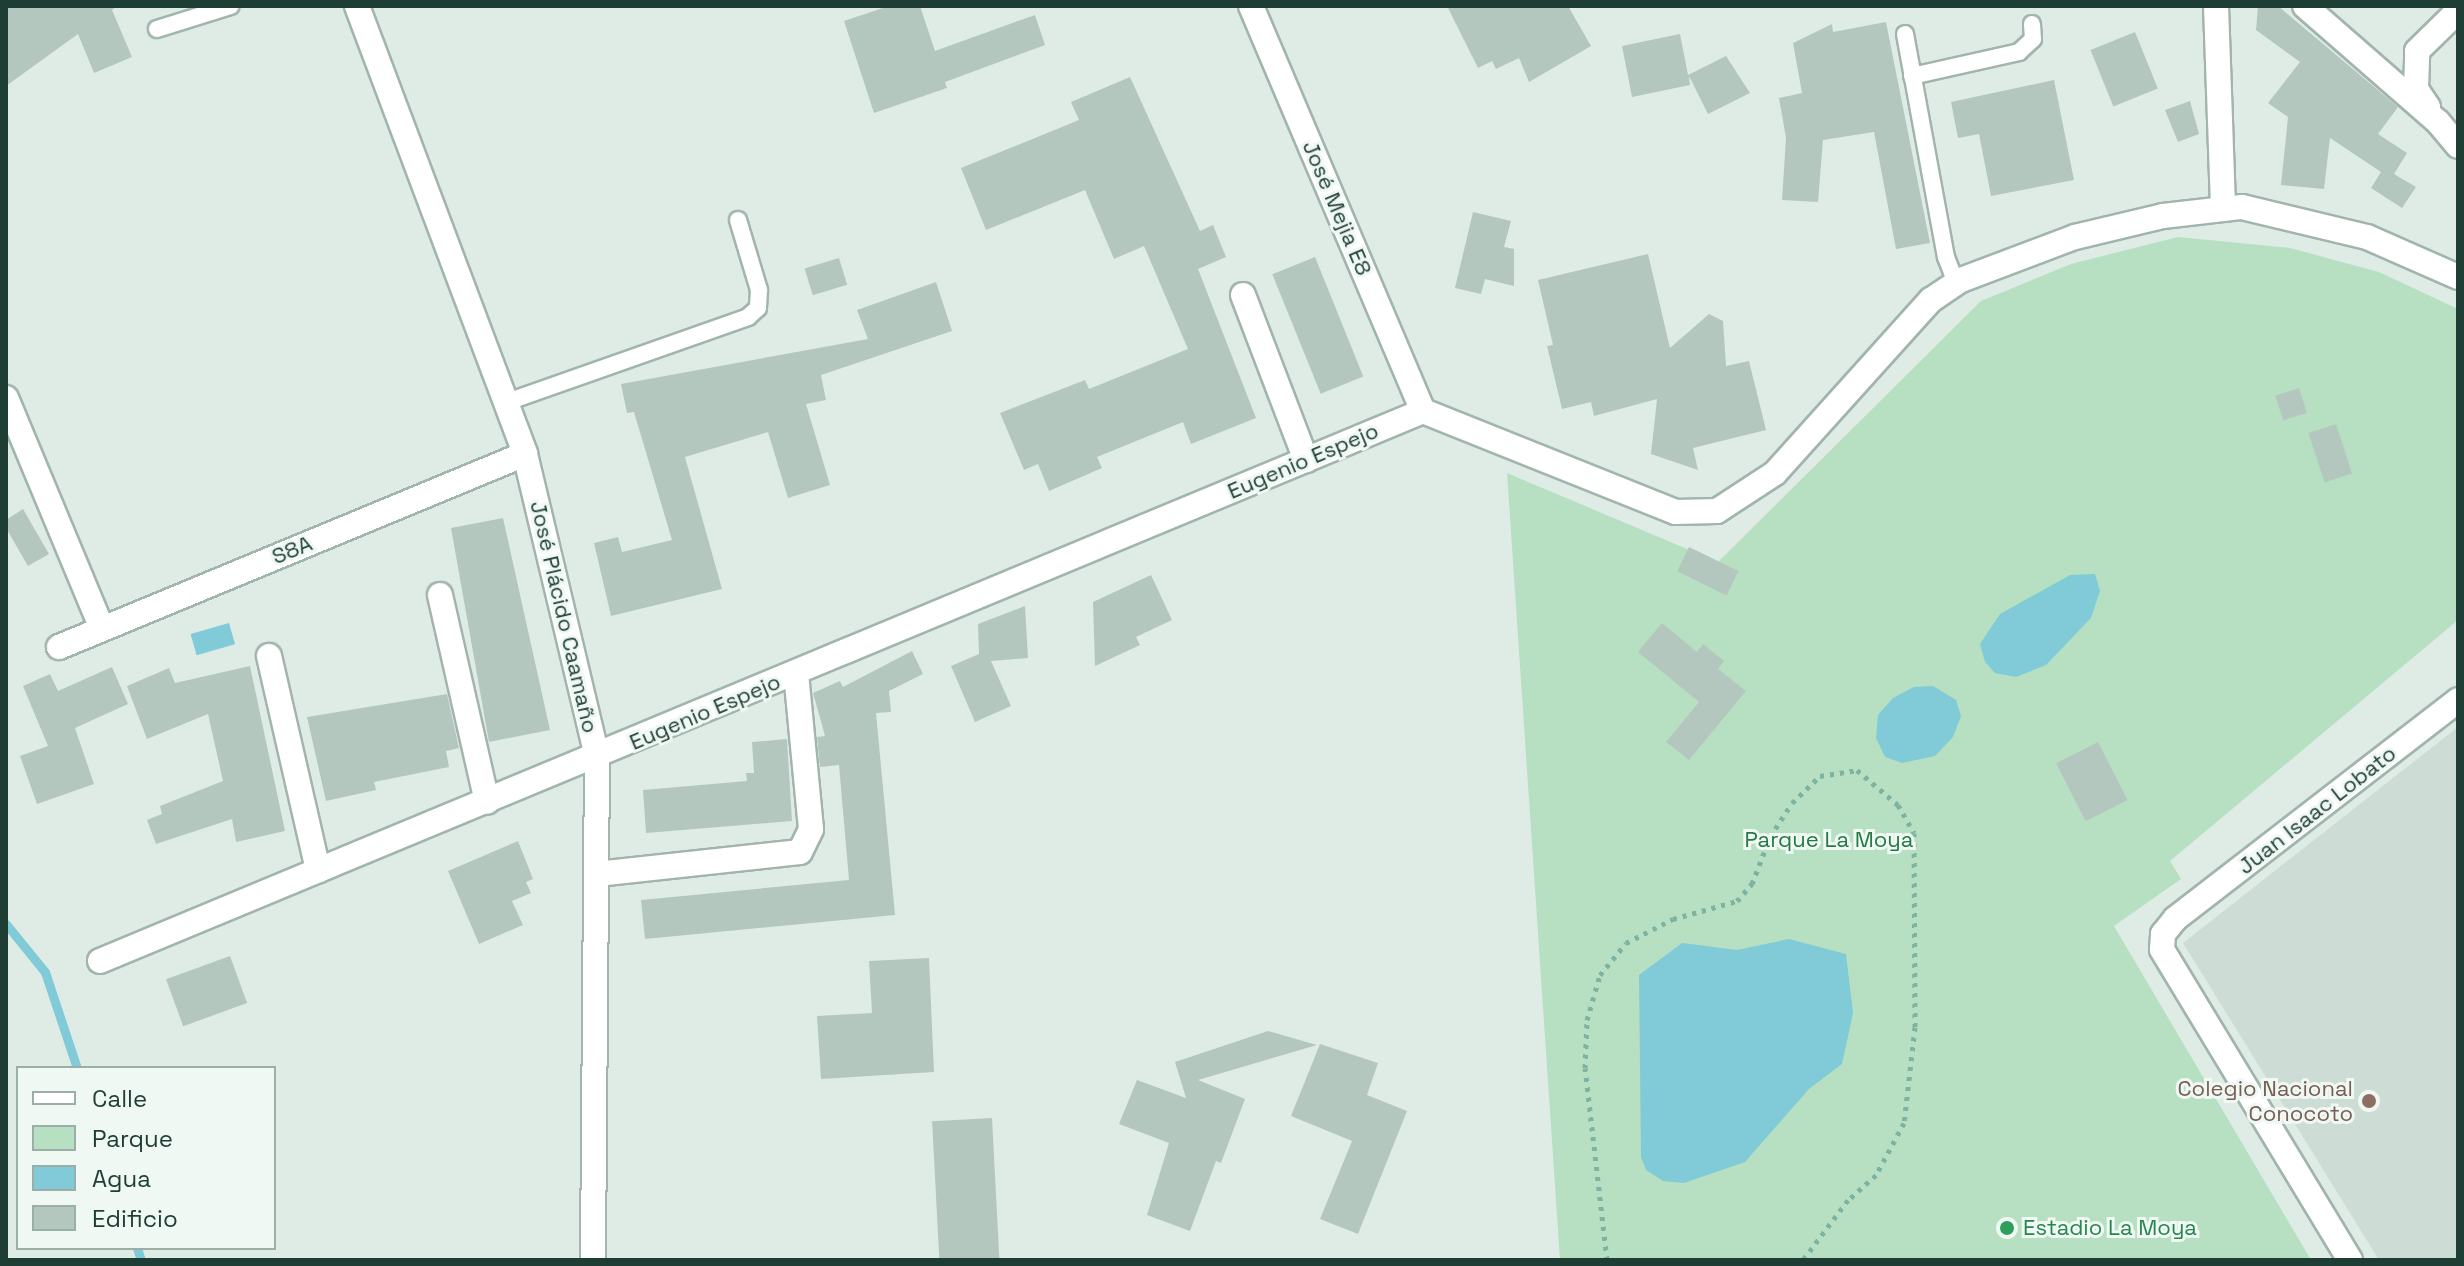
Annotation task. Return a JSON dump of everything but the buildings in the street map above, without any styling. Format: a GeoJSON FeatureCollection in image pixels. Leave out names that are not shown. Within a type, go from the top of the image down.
{"type":"FeatureCollection","features":[{"type":"Feature","properties":{"kind":"street","name":"José Plácido Caamaño"},"geometry":{"type":"LineString","coordinates":[[357,6],[525,454],[597,757],[593,1260]]}},
{"type":"Feature","properties":{"kind":"street","name":"José Mejia E8"},"geometry":{"type":"LineString","coordinates":[[1251,6],[1423,411]]}},
{"type":"Feature","properties":{"kind":"street"},"geometry":{"type":"LineString","coordinates":[[2216,6],[2223,209]]}},
{"type":"Feature","properties":{"kind":"street"},"geometry":{"type":"LineString","coordinates":[[2305,6],[2438,122]]}},
{"type":"Feature","properties":{"kind":"street"},"geometry":{"type":"LineString","coordinates":[[2458,11],[2417,51],[2415,61],[2416,89],[2458,146]]}},
{"type":"Feature","properties":{"kind":"street"},"geometry":{"type":"LineString","coordinates":[[1423,411],[1676,512],[1717,511],[1775,473],[1922,309],[1956,283],[2075,237],[2163,216],[2242,207],[2367,237],[2458,277]]}},
{"type":"Feature","properties":{"kind":"street"},"geometry":{"type":"LineString","coordinates":[[1243,295],[1306,460]]}},
{"type":"Feature","properties":{"kind":"street"},"geometry":{"type":"LineString","coordinates":[[6,398],[102,629]]}},
{"type":"Feature","properties":{"kind":"street","name":"Eugenio Espejo"},"geometry":{"type":"LineString","coordinates":[[100,961],[597,757],[1423,411]]}},
{"type":"Feature","properties":{"kind":"street","name":"S8A"},"geometry":{"type":"LineString","coordinates":[[59,647],[525,454]]}},
{"type":"Feature","properties":{"kind":"street"},"geometry":{"type":"LineString","coordinates":[[440,595],[487,802]]}},
{"type":"Feature","properties":{"kind":"street"},"geometry":{"type":"LineString","coordinates":[[269,656],[318,870]]}},
{"type":"Feature","properties":{"kind":"street"},"geometry":{"type":"LineString","coordinates":[[597,874],[800,852],[811,829],[796,674]]}},
{"type":"Feature","properties":{"kind":"street","name":"Juan Isaac Lobato"},"geometry":{"type":"LineString","coordinates":[[2350,1260],[2162,949],[2163,934],[2175,919],[2458,700]]}},
{"type":"Feature","properties":{"kind":"lane"},"geometry":{"type":"LineString","coordinates":[[157,29],[231,6]]}},
{"type":"Feature","properties":{"kind":"lane"},"geometry":{"type":"LineString","coordinates":[[1912,76],[2019,52],[2033,39],[2032,24]]}},
{"type":"Feature","properties":{"kind":"lane"},"geometry":{"type":"LineString","coordinates":[[1905,34],[1946,257],[1956,283]]}},
{"type":"Feature","properties":{"kind":"lane"},"geometry":{"type":"LineString","coordinates":[[507,402],[748,317],[758,308],[759,290],[738,220]]}},
{"type":"Feature","properties":{"kind":"path"},"geometry":{"type":"LineString","coordinates":[[1607,1260],[1585,1068],[1587,1020],[1600,975],[1626,943],[1673,919],[1737,901],[1752,884],[1770,837],[1792,803],[1820,776],[1857,770],[1898,805],[1914,833],[1915,1027],[1904,1123],[1876,1175],[1848,1200],[1803,1260]]}},
{"type":"Feature","properties":{"kind":"shaded area","name":"Colegio Nacional Conocoto"},"geometry":{"type":"Polygon","coordinates":[[[2458,727],[2458,1260],[2379,1260],[2183,943],[2458,727]]]}},
{"type":"Feature","properties":{"kind":"green space","name":"Parque La Moya"},"geometry":{"type":"Polygon","coordinates":[[[2178,237],[2290,248],[2379,272],[2458,309],[2458,620],[2170,861],[2181,879],[2114,926],[2311,1260],[1560,1260],[1507,473],[1718,562],[1981,301],[2071,264],[2178,237]]]}},
{"type":"Feature","properties":{"kind":"water"},"geometry":{"type":"Polygon","coordinates":[[[2095,574],[2100,591],[2091,618],[2046,665],[2016,677],[1995,673],[1985,662],[1980,644],[2000,614],[2070,575],[2095,574]]]}},
{"type":"Feature","properties":{"kind":"water"},"geometry":{"type":"Polygon","coordinates":[[[229,623],[235,644],[197,655],[191,634],[229,623]]]}},
{"type":"Feature","properties":{"kind":"water"},"geometry":{"type":"Polygon","coordinates":[[[1933,686],[1956,700],[1961,716],[1953,737],[1935,756],[1902,763],[1885,757],[1876,738],[1878,715],[1893,698],[1914,687],[1933,686]]]}},
{"type":"Feature","properties":{"kind":"water"},"geometry":{"type":"Polygon","coordinates":[[[1789,939],[1846,954],[1853,1013],[1842,1064],[1809,1089],[1745,1162],[1684,1183],[1663,1181],[1646,1170],[1641,1157],[1639,975],[1682,943],[1737,950],[1789,939]]]}},
{"type":"Feature","properties":{"kind":"waterway"},"geometry":{"type":"LineString","coordinates":[[6,924],[45,972],[76,1066]]}},
{"type":"Feature","properties":{"kind":"waterway"},"geometry":{"type":"LineString","coordinates":[[138,1250],[141,1260]]}},
{"type":"Feature","properties":{"kind":"place","name":"Colegio Nacional Conocoto"},"geometry":{"type":"Point","coordinates":[2369,1101]}},
{"type":"Feature","properties":{"kind":"place","name":"Estadio La Moya"},"geometry":{"type":"Point","coordinates":[2007,1228]}}]}
